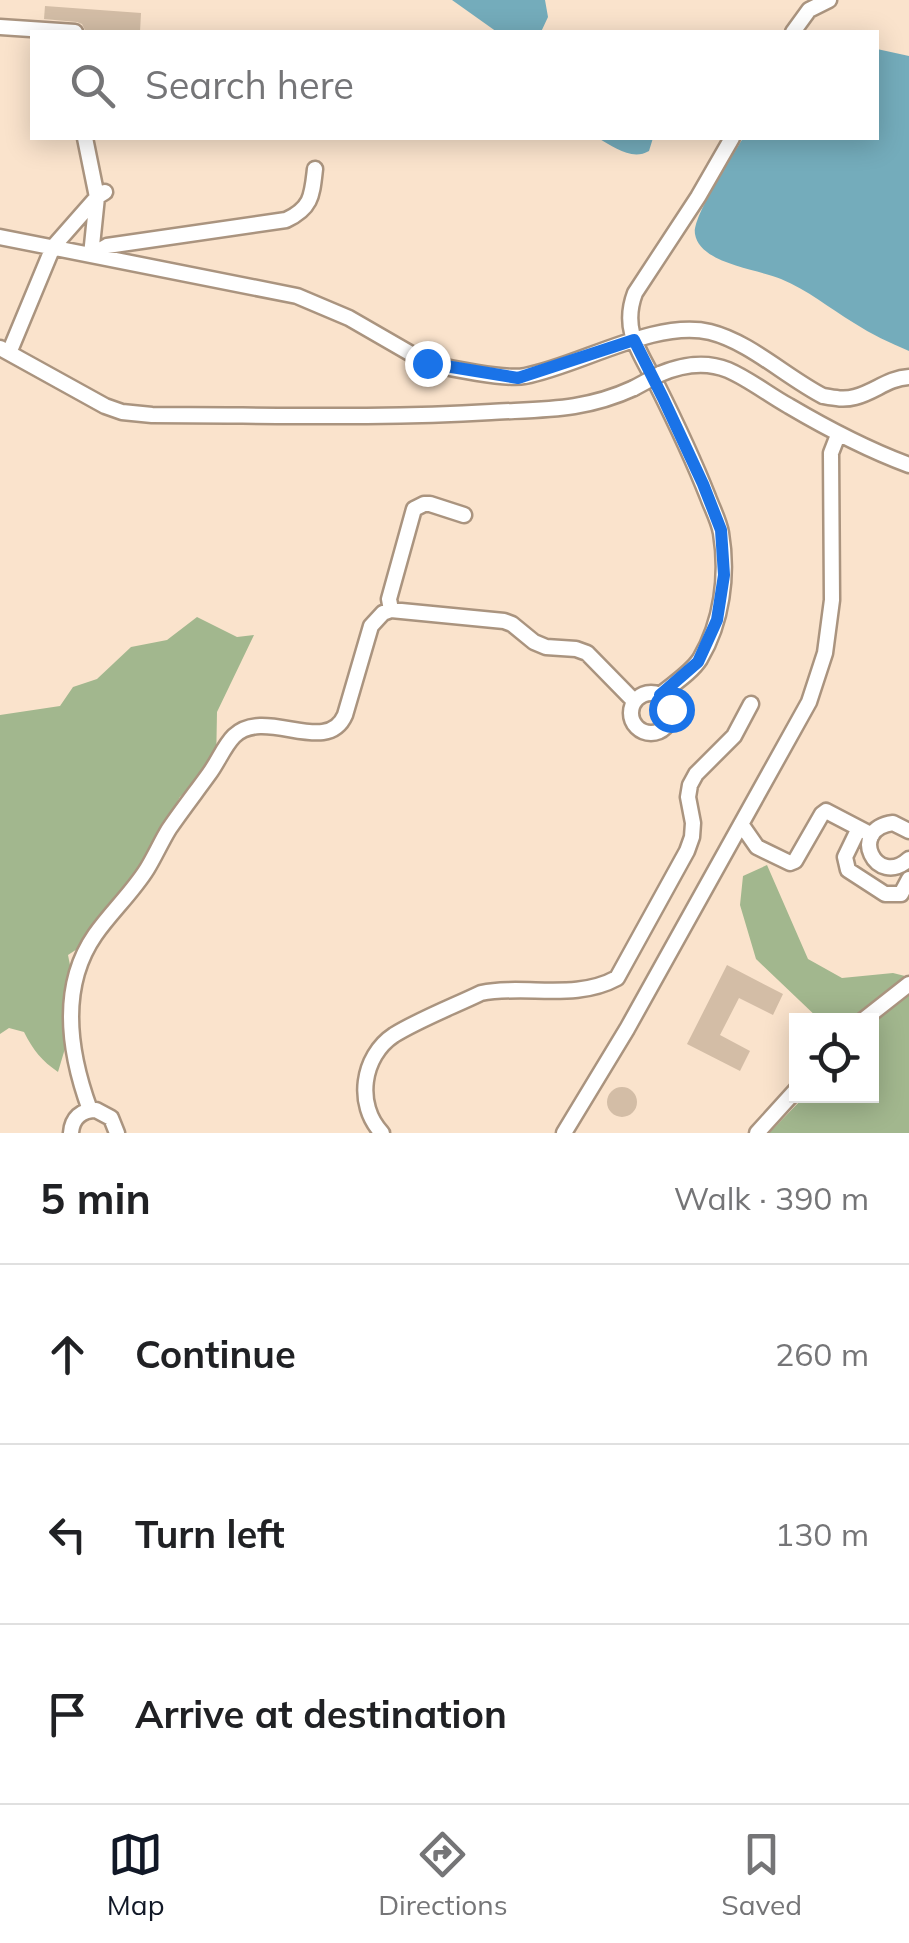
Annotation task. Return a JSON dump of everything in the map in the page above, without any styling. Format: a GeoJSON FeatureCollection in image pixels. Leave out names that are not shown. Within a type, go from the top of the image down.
{"type":"FeatureCollection","features":[{"type":"Feature","properties":{"kind":"street"},"geometry":{"type":"LineString","coordinates":[[794,30],[809,10],[829,0]]}},
{"type":"Feature","properties":{"kind":"street"},"geometry":{"type":"LineString","coordinates":[[0,27],[45,30]]}},
{"type":"Feature","properties":{"kind":"street"},"geometry":{"type":"LineString","coordinates":[[87,140],[101,195],[91,255]]}},
{"type":"Feature","properties":{"kind":"street"},"geometry":{"type":"LineString","coordinates":[[660,695],[698,662],[717,620],[724,575],[721,530],[634,340],[629,325],[630,308],[636,292],[731,140]]}},
{"type":"Feature","properties":{"kind":"street"},"geometry":{"type":"LineString","coordinates":[[91,255],[107,246],[286,220],[311,198],[314,169]]}},
{"type":"Feature","properties":{"kind":"street"},"geometry":{"type":"LineString","coordinates":[[101,195],[53,248],[4,351],[122,412],[429,416],[560,409],[610,399],[660,374],[696,364],[726,369],[838,435],[909,464]]}},
{"type":"Feature","properties":{"kind":"street"},"geometry":{"type":"LineString","coordinates":[[0,237],[297,296],[349,318],[427,363],[518,378],[634,340],[681,330],[706,331],[730,338],[823,396],[855,397],[884,382],[909,377]]}},
{"type":"Feature","properties":{"kind":"street"},"geometry":{"type":"LineString","coordinates":[[564,1133],[627,1029],[809,702],[824,653],[832,600],[831,453],[838,435]]}},
{"type":"Feature","properties":{"kind":"street"},"geometry":{"type":"LineString","coordinates":[[391,610],[389,599],[414,509],[430,504],[464,514]]}},
{"type":"Feature","properties":{"kind":"street"},"geometry":{"type":"LineString","coordinates":[[90,1110],[70,1030],[72,992],[84,953],[130,895],[167,832],[232,738],[251,726],[323,733],[337,728],[345,715],[376,618],[391,610],[504,620],[546,647],[586,653],[634,701]]}},
{"type":"Feature","properties":{"kind":"street"},"geometry":{"type":"LineString","coordinates":[[644,694],[660,695],[669,704],[671,715],[666,726],[657,733],[636,728],[630,717],[634,701],[644,694]]}},
{"type":"Feature","properties":{"kind":"street"},"geometry":{"type":"LineString","coordinates":[[382,1133],[367,1113],[365,1086],[374,1059],[391,1037],[481,993],[584,990],[616,978],[688,850],[693,823],[690,784],[734,736],[751,704]]}},
{"type":"Feature","properties":{"kind":"street"},"geometry":{"type":"LineString","coordinates":[[741,824],[757,847],[790,863],[826,812],[866,831],[887,823],[900,824],[909,831]]}},
{"type":"Feature","properties":{"kind":"street"},"geometry":{"type":"LineString","coordinates":[[866,831],[870,853],[878,863],[896,868],[909,859]]}},
{"type":"Feature","properties":{"kind":"street"},"geometry":{"type":"LineString","coordinates":[[866,831],[844,857],[848,870],[885,894],[901,894],[909,879]]}},
{"type":"Feature","properties":{"kind":"street"},"geometry":{"type":"LineString","coordinates":[[871,1013],[909,984]]}},
{"type":"Feature","properties":{"kind":"street"},"geometry":{"type":"LineString","coordinates":[[757,1133],[789,1098]]}},
{"type":"Feature","properties":{"kind":"street"},"geometry":{"type":"LineString","coordinates":[[71,1133],[75,1119],[90,1110],[107,1114],[117,1133]]}},
{"type":"Feature","properties":{"kind":"green space"},"geometry":{"type":"Polygon","coordinates":[[[197,617],[237,637],[254,635],[217,712],[216,767],[180,797],[103,932],[68,955],[78,1005],[58,1072],[38,1055],[24,1032],[9,1028],[0,1034],[0,715],[60,706],[73,687],[97,679],[131,647],[167,640],[197,617]]]}},
{"type":"Feature","properties":{"kind":"green space"},"geometry":{"type":"Polygon","coordinates":[[[767,865],[808,959],[842,978],[893,973],[909,977],[909,1133],[769,1133],[798,1103],[879,1103],[879,1013],[813,1013],[756,959],[740,905],[743,876],[767,865]]]}},
{"type":"Feature","properties":{"kind":"water"},"geometry":{"type":"Polygon","coordinates":[[[452,0],[545,0],[548,17],[542,30],[494,30],[452,0]]]}},
{"type":"Feature","properties":{"kind":"water"},"geometry":{"type":"Polygon","coordinates":[[[879,49],[909,56],[909,351],[867,331],[791,283],[707,252],[695,234],[706,201],[742,140],[879,140],[879,49]]]}},
{"type":"Feature","properties":{"kind":"water"},"geometry":{"type":"Polygon","coordinates":[[[602,140],[652,140],[649,151],[643,154],[623,152],[602,140]]]}},
{"type":"Feature","properties":{"kind":"building"},"geometry":{"type":"Polygon","coordinates":[[[45,6],[141,13],[140,30],[85,30],[77,22],[44,19],[45,6]]]}},
{"type":"Feature","properties":{"kind":"building"},"geometry":{"type":"Polygon","coordinates":[[[727,965],[783,994],[773,1015],[739,998],[720,1035],[750,1051],[740,1071],[687,1044],[727,965]]]}},
{"type":"Feature","properties":{"kind":"building"},"geometry":{"type":"Polygon","coordinates":[[[622,1087],[636,1096],[637,1102],[628,1116],[622,1117],[608,1108],[607,1102],[616,1088],[622,1087]]]}},
{"type":"Feature","properties":{"kind":"route"},"geometry":{"type":"LineString","coordinates":[[427,363],[518,378],[634,340],[721,530],[724,575],[717,620],[698,662],[660,695],[671,709]]}}]}
